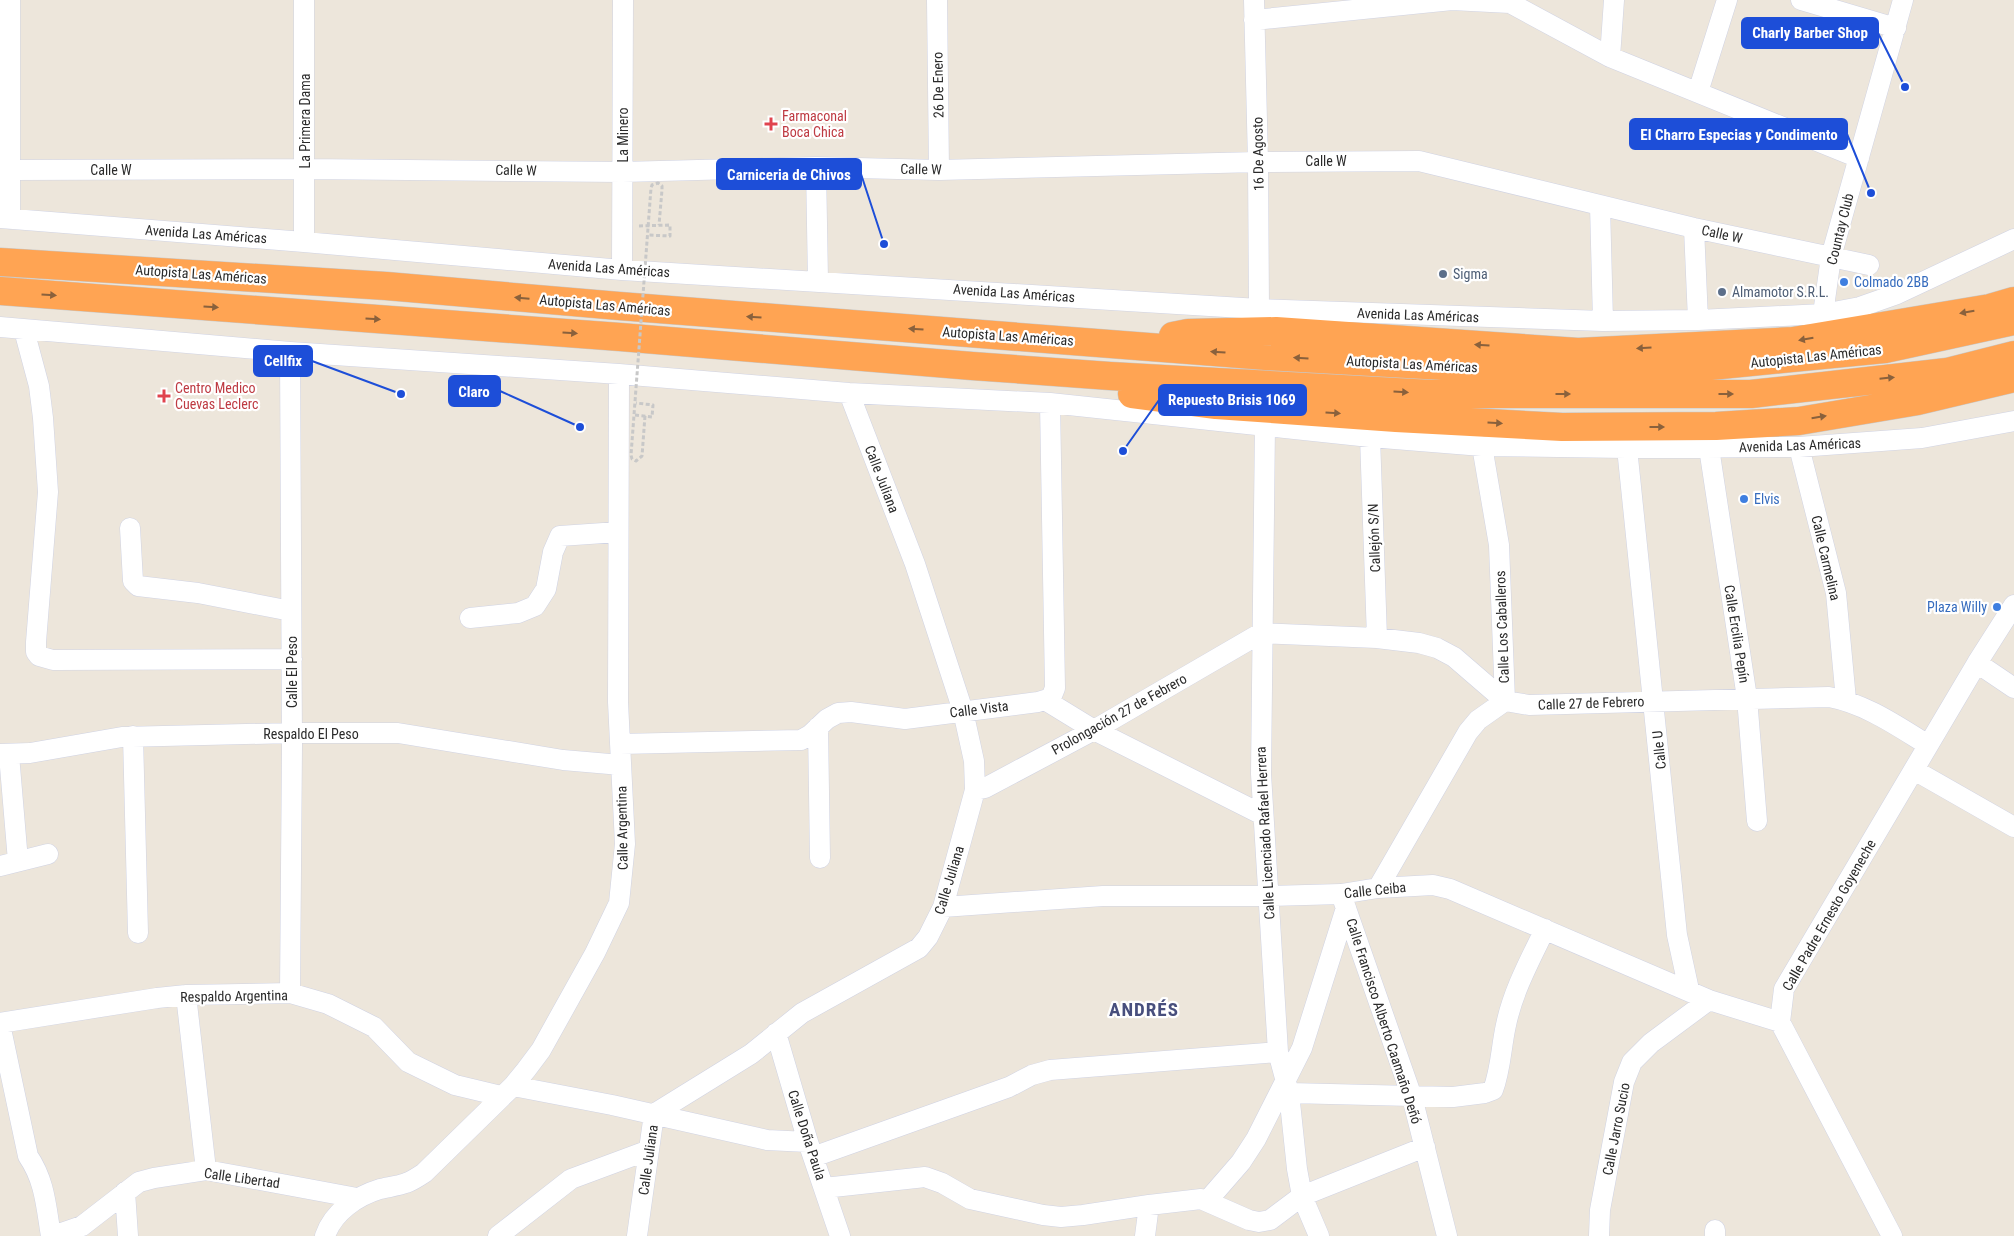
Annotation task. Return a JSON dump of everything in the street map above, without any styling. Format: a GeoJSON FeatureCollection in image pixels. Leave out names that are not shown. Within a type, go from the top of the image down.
{"type":"FeatureCollection","features":[{"type":"Feature","properties":{"kind":"highway","name":"Autopista Las Américas"},"geometry":{"type":"LineString","coordinates":[[0,262],[386,286],[639,308],[1266,356],[1602,375],[1742,364],[1885,349],[2014,321]]}},
{"type":"Feature","properties":{"kind":"highway","name":"Autopista Las Américas"},"geometry":{"type":"LineString","coordinates":[[0,291],[1110,376],[1431,394],[1752,394],[1947,372],[2014,355]]}},
{"type":"Feature","properties":{"kind":"highway"},"geometry":{"type":"LineString","coordinates":[[1124,345],[1188,333],[1276,332],[1578,352],[1793,341],[1990,308],[2014,301]]}},
{"type":"Feature","properties":{"kind":"highway"},"geometry":{"type":"LineString","coordinates":[[972,366],[1087,388],[1216,405],[1396,418],[1562,427],[1716,426],[1799,421],[1918,401],[2014,378]]}},
{"type":"Feature","properties":{"kind":"street"},"geometry":{"type":"LineString","coordinates":[[5,218],[10,0]]}},
{"type":"Feature","properties":{"kind":"street","name":"La Primera Dama"},"geometry":{"type":"LineString","coordinates":[[304,0],[304,242]]}},
{"type":"Feature","properties":{"kind":"street","name":"La Minero"},"geometry":{"type":"LineString","coordinates":[[622,270],[623,0]]}},
{"type":"Feature","properties":{"kind":"street","name":"26 De Enero"},"geometry":{"type":"LineString","coordinates":[[937,0],[939,170]]}},
{"type":"Feature","properties":{"kind":"street"},"geometry":{"type":"LineString","coordinates":[[1254,10],[1452,0],[1510,2],[1610,57],[1859,158]]}},
{"type":"Feature","properties":{"kind":"street"},"geometry":{"type":"LineString","coordinates":[[1610,57],[1614,0]]}},
{"type":"Feature","properties":{"kind":"street"},"geometry":{"type":"LineString","coordinates":[[1698,92],[1726,0]]}},
{"type":"Feature","properties":{"kind":"street"},"geometry":{"type":"LineString","coordinates":[[1801,0],[1896,28]]}},
{"type":"Feature","properties":{"kind":"street","name":"Countay Club"},"geometry":{"type":"LineString","coordinates":[[1823,314],[1831,257],[1903,0]]}},
{"type":"Feature","properties":{"kind":"street","name":"16 De Agosto"},"geometry":{"type":"LineString","coordinates":[[1254,10],[1259,309]]}},
{"type":"Feature","properties":{"kind":"street","name":"Calle W"},"geometry":{"type":"LineString","coordinates":[[5,171],[305,169],[622,172],[816,167],[939,170],[1258,162],[1419,161],[1694,228],[1869,265]]}},
{"type":"Feature","properties":{"kind":"street"},"geometry":{"type":"LineString","coordinates":[[816,167],[818,281]]}},
{"type":"Feature","properties":{"kind":"street"},"geometry":{"type":"LineString","coordinates":[[1600,205],[1603,321]]}},
{"type":"Feature","properties":{"kind":"street","name":"Avenida Las Américas"},"geometry":{"type":"LineString","coordinates":[[5,218],[622,270],[1259,309],[1603,321],[1698,320],[1823,314],[1860,307],[1897,294],[2014,239]]}},
{"type":"Feature","properties":{"kind":"street"},"geometry":{"type":"LineString","coordinates":[[1694,228],[1698,320]]}},
{"type":"Feature","properties":{"kind":"street","name":"Avenida Las Américas"},"geometry":{"type":"LineString","coordinates":[[0,327],[290,352],[619,374],[849,393],[1050,403],[1370,437],[1482,446],[1627,448],[1800,446],[1922,438],[2014,421]]}},
{"type":"Feature","properties":{"kind":"street"},"geometry":{"type":"LineString","coordinates":[[24,330],[38,386],[44,426],[48,492],[36,642],[38,656],[53,660],[292,659]]}},
{"type":"Feature","properties":{"kind":"street","name":"Calle El Peso"},"geometry":{"type":"LineString","coordinates":[[290,352],[292,659],[290,993]]}},
{"type":"Feature","properties":{"kind":"street","name":"Calle Argentina"},"geometry":{"type":"LineString","coordinates":[[357,1198],[380,1189],[406,1183],[424,1174],[507,1091],[541,1050],[595,953],[619,903],[625,844],[618,702],[619,374]]}},
{"type":"Feature","properties":{"kind":"street","name":"Calle Juliana"},"geometry":{"type":"LineString","coordinates":[[637,1236],[654,1114],[751,1054],[802,1013],[919,948],[928,937],[943,907],[976,790],[974,761],[963,711],[915,564],[849,393]]}},
{"type":"Feature","properties":{"kind":"street"},"geometry":{"type":"LineString","coordinates":[[1045,700],[1051,698],[1055,688],[1050,403]]}},
{"type":"Feature","properties":{"kind":"street","name":"Calle Licenciado Rafael Herrera"},"geometry":{"type":"LineString","coordinates":[[1265,425],[1260,774],[1278,1052],[1287,1086],[1302,1196],[1319,1236]]}},
{"type":"Feature","properties":{"kind":"street","name":"Callejón S/N"},"geometry":{"type":"LineString","coordinates":[[1370,437],[1377,638]]}},
{"type":"Feature","properties":{"kind":"street","name":"Calle Los Caballeros"},"geometry":{"type":"LineString","coordinates":[[1378,888],[1468,732],[1478,720],[1506,700],[1499,545],[1482,446]]}},
{"type":"Feature","properties":{"kind":"street","name":"Calle Carmelina"},"geometry":{"type":"LineString","coordinates":[[1800,446],[1836,594],[1846,700]]}},
{"type":"Feature","properties":{"kind":"street","name":"Calle U"},"geometry":{"type":"LineString","coordinates":[[1627,448],[1677,935],[1689,990]]}},
{"type":"Feature","properties":{"kind":"street","name":"Calle Ercilia Pepín"},"geometry":{"type":"LineString","coordinates":[[1708,448],[1747,698],[1757,821]]}},
{"type":"Feature","properties":{"kind":"street"},"geometry":{"type":"LineString","coordinates":[[130,528],[133,581],[138,586],[198,593],[291,611]]}},
{"type":"Feature","properties":{"kind":"street"},"geometry":{"type":"LineString","coordinates":[[470,618],[518,613],[535,606],[546,589],[553,552],[560,536],[618,532]]}},
{"type":"Feature","properties":{"kind":"street","name":"Calle Padre Ernesto Goyeneche"},"geometry":{"type":"LineString","coordinates":[[1780,1022],[1784,989],[1977,663],[2014,605]]}},
{"type":"Feature","properties":{"kind":"street","name":"Calle 27 de Febrero"},"geometry":{"type":"LineString","coordinates":[[1261,633],[1377,638],[1419,643],[1437,648],[1454,657],[1506,700],[1530,705],[1829,697],[1846,700],[1865,708],[1928,745]]}},
{"type":"Feature","properties":{"kind":"street","name":"Prolongación 27 de Febrero"},"geometry":{"type":"LineString","coordinates":[[976,790],[985,788],[1094,730],[1261,633]]}},
{"type":"Feature","properties":{"kind":"street"},"geometry":{"type":"LineString","coordinates":[[1977,663],[2014,688]]}},
{"type":"Feature","properties":{"kind":"street"},"geometry":{"type":"LineString","coordinates":[[1045,700],[1094,730],[1263,815]]}},
{"type":"Feature","properties":{"kind":"street","name":"Calle Vista"},"geometry":{"type":"LineString","coordinates":[[620,744],[801,740],[838,713],[851,712],[905,719],[1045,700]]}},
{"type":"Feature","properties":{"kind":"street"},"geometry":{"type":"LineString","coordinates":[[818,727],[820,858]]}},
{"type":"Feature","properties":{"kind":"street","name":"Respaldo El Peso"},"geometry":{"type":"LineString","coordinates":[[5,755],[133,736],[292,733],[398,734],[485,746],[563,760],[621,765]]}},
{"type":"Feature","properties":{"kind":"street"},"geometry":{"type":"LineString","coordinates":[[133,736],[138,933]]}},
{"type":"Feature","properties":{"kind":"street"},"geometry":{"type":"LineString","coordinates":[[5,755],[9,864],[48,854]]}},
{"type":"Feature","properties":{"kind":"street"},"geometry":{"type":"LineString","coordinates":[[1914,770],[2014,827]]}},
{"type":"Feature","properties":{"kind":"street","name":"Calle Ceiba"},"geometry":{"type":"LineString","coordinates":[[943,907],[1103,896],[1268,896],[1343,901],[1378,888],[1433,885],[1450,889],[1709,1000],[1780,1022]]}},
{"type":"Feature","properties":{"kind":"street"},"geometry":{"type":"LineString","coordinates":[[1208,1200],[1241,1162],[1287,1086],[1302,1048],[1343,901]]}},
{"type":"Feature","properties":{"kind":"street","name":"Calle Francisco Alberto Caamaño Deñó"},"geometry":{"type":"LineString","coordinates":[[1343,901],[1412,1097],[1447,1236]]}},
{"type":"Feature","properties":{"kind":"street"},"geometry":{"type":"LineString","coordinates":[[1287,1086],[1412,1097],[1453,1097],[1485,1093],[1493,1090],[1497,1080],[1506,1026],[1513,999],[1545,929]]}},
{"type":"Feature","properties":{"kind":"street","name":"Respaldo Argentina"},"geometry":{"type":"LineString","coordinates":[[0,1024],[157,998],[290,993],[328,1004],[374,1027],[408,1062],[455,1085],[507,1091],[654,1114],[810,1149]]}},
{"type":"Feature","properties":{"kind":"street"},"geometry":{"type":"LineString","coordinates":[[186,996],[206,1170]]}},
{"type":"Feature","properties":{"kind":"street","name":"Calle Jarro Sucio"},"geometry":{"type":"LineString","coordinates":[[1600,1236],[1600,1210],[1622,1091],[1632,1062],[1650,1043],[1709,1000]]}},
{"type":"Feature","properties":{"kind":"street"},"geometry":{"type":"LineString","coordinates":[[1780,1022],[1892,1236]]}},
{"type":"Feature","properties":{"kind":"street"},"geometry":{"type":"LineString","coordinates":[[0,1024],[28,1156],[39,1174],[43,1186],[52,1236]]}},
{"type":"Feature","properties":{"kind":"street","name":"Calle Doña Paula"},"geometry":{"type":"LineString","coordinates":[[776,1033],[810,1149],[840,1236]]}},
{"type":"Feature","properties":{"kind":"street"},"geometry":{"type":"LineString","coordinates":[[810,1149],[1009,1087],[1032,1075],[1050,1070],[1278,1052]]}},
{"type":"Feature","properties":{"kind":"street"},"geometry":{"type":"LineString","coordinates":[[824,1188],[907,1178],[925,1178],[942,1183],[970,1199],[1043,1215],[1061,1216],[1083,1216],[1149,1204],[1201,1199],[1208,1200],[1249,1220],[1259,1222],[1270,1220],[1302,1196],[1425,1148]]}},
{"type":"Feature","properties":{"kind":"street"},"geometry":{"type":"LineString","coordinates":[[498,1236],[571,1179],[649,1150]]}},
{"type":"Feature","properties":{"kind":"street","name":"Calle Libertad"},"geometry":{"type":"LineString","coordinates":[[52,1236],[82,1226],[139,1182],[206,1170],[357,1198]]}},
{"type":"Feature","properties":{"kind":"street"},"geometry":{"type":"LineString","coordinates":[[125,1192],[128,1236]]}},
{"type":"Feature","properties":{"kind":"street"},"geometry":{"type":"LineString","coordinates":[[325,1236],[327,1230],[341,1211],[357,1198]]}},
{"type":"Feature","properties":{"kind":"street"},"geometry":{"type":"LineString","coordinates":[[1145,1236],[1149,1204]]}},
{"type":"Feature","properties":{"kind":"path"},"geometry":{"type":"LineString","coordinates":[[636,403],[653,405],[652,417],[645,416],[642,456],[636,461],[631,457],[650,188],[658,183],[662,186],[659,225],[670,226],[670,236],[647,235]]}},
{"type":"Feature","properties":{"kind":"place","name":"Charly Barber Shop"},"geometry":{"type":"Point","coordinates":[1905,87]}},
{"type":"Feature","properties":{"kind":"place","name":"Farmaconal Boca Chica"},"geometry":{"type":"Point","coordinates":[771,124]}},
{"type":"Feature","properties":{"kind":"place","name":"El Charro Especias y Condimento"},"geometry":{"type":"Point","coordinates":[1871,193]}},
{"type":"Feature","properties":{"kind":"place","name":"Carniceria de Chivos"},"geometry":{"type":"Point","coordinates":[884,244]}},
{"type":"Feature","properties":{"kind":"place","name":"Sigma"},"geometry":{"type":"Point","coordinates":[1443,274]}},
{"type":"Feature","properties":{"kind":"place","name":"Colmado 2BB"},"geometry":{"type":"Point","coordinates":[1844,282]}},
{"type":"Feature","properties":{"kind":"place","name":"Almamotor S.R.L."},"geometry":{"type":"Point","coordinates":[1722,292]}},
{"type":"Feature","properties":{"kind":"place","name":"Cellfix"},"geometry":{"type":"Point","coordinates":[401,394]}},
{"type":"Feature","properties":{"kind":"place","name":"Centro Medico Cuevas Leclerc"},"geometry":{"type":"Point","coordinates":[164,396]}},
{"type":"Feature","properties":{"kind":"place","name":"Claro"},"geometry":{"type":"Point","coordinates":[580,427]}},
{"type":"Feature","properties":{"kind":"place","name":"Repuesto Brisis 1069"},"geometry":{"type":"Point","coordinates":[1123,451]}},
{"type":"Feature","properties":{"kind":"place","name":"Elvis"},"geometry":{"type":"Point","coordinates":[1744,499]}},
{"type":"Feature","properties":{"kind":"place","name":"Plaza Willy"},"geometry":{"type":"Point","coordinates":[1997,607]}},
{"type":"Feature","properties":{"kind":"district","name":"ANDRÉS"},"geometry":{"type":"Point","coordinates":[1144,1009]}}]}
